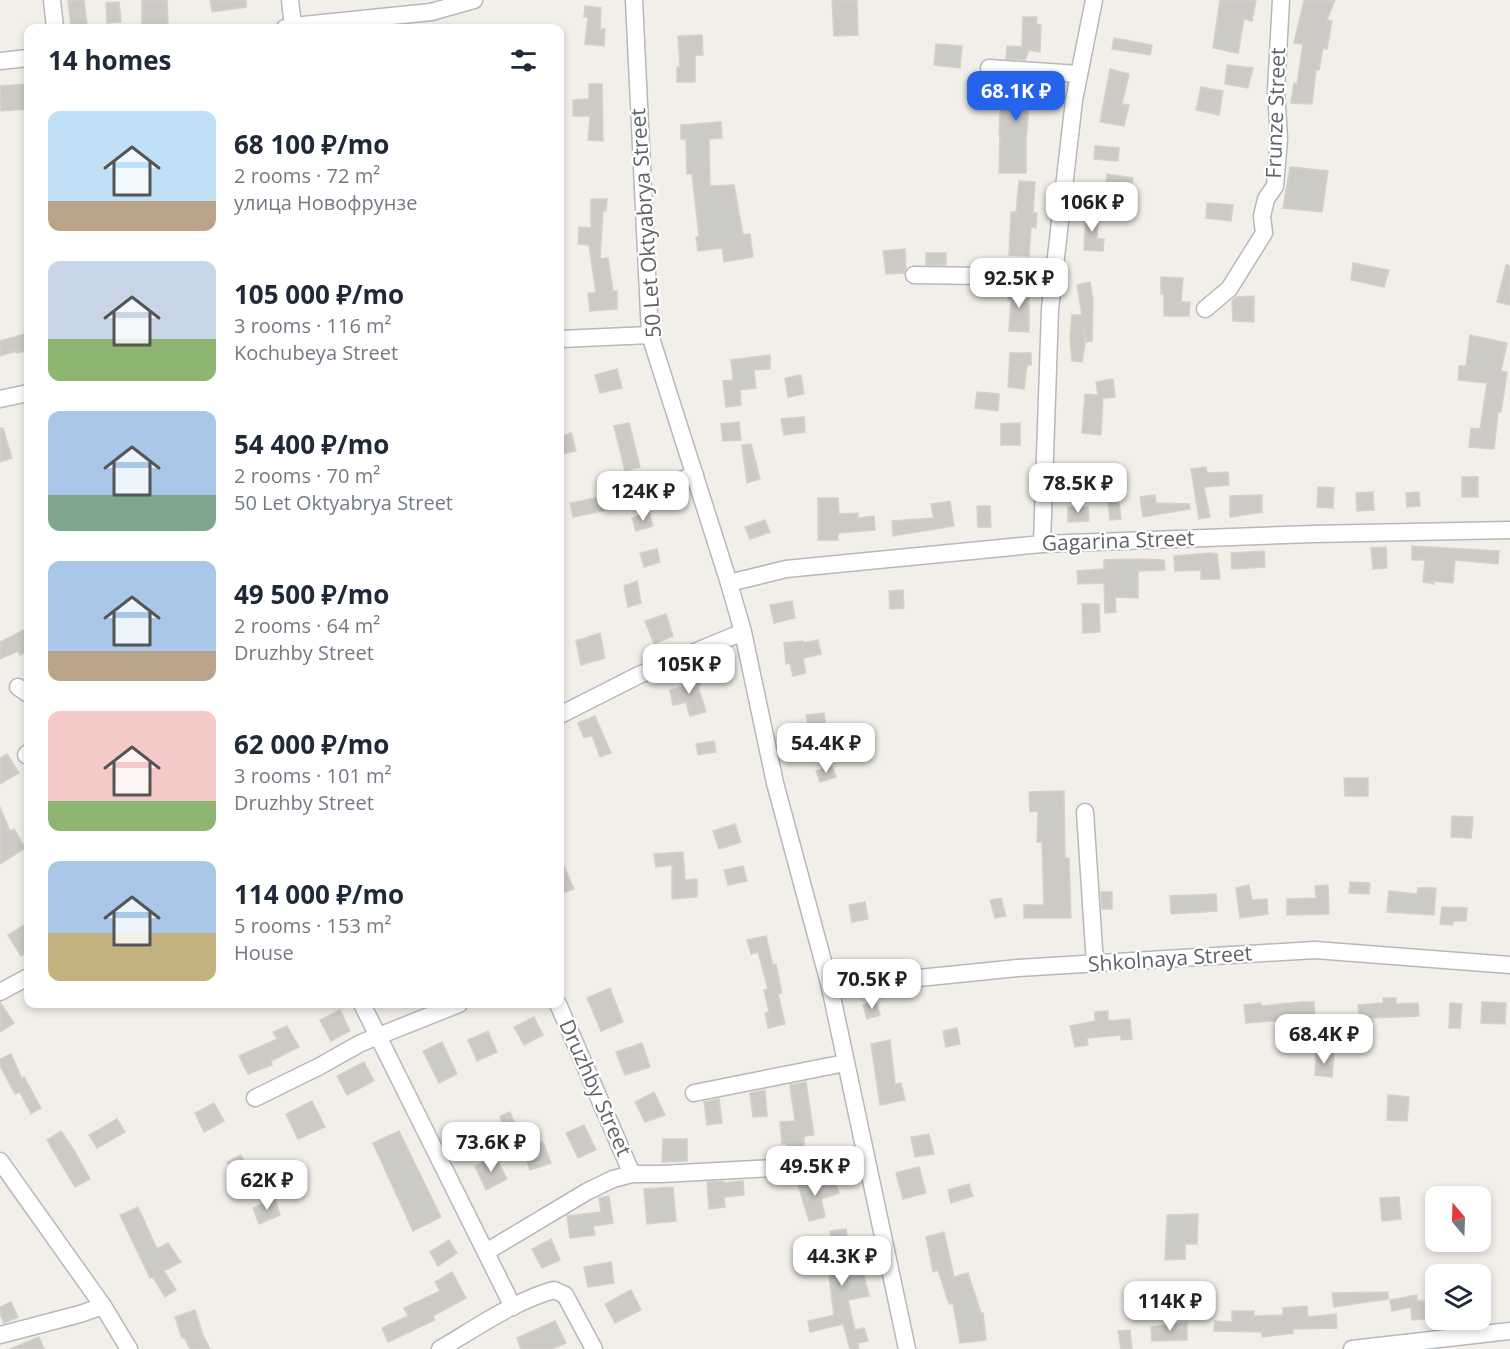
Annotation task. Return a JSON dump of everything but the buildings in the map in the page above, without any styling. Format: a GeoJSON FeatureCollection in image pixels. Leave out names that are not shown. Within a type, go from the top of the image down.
{"type":"FeatureCollection","features":[{"type":"Feature","properties":{"kind":"street"},"geometry":{"type":"LineString","coordinates":[[52,0],[55,24]]}},
{"type":"Feature","properties":{"kind":"street"},"geometry":{"type":"LineString","coordinates":[[289,24],[290,0]]}},
{"type":"Feature","properties":{"kind":"street"},"geometry":{"type":"LineString","coordinates":[[317,24],[431,12],[474,0]]}},
{"type":"Feature","properties":{"kind":"street","name":"50 Let Oktyabrya Street"},"geometry":{"type":"LineString","coordinates":[[634,0],[650,335],[743,632],[775,783],[830,987],[864,1156],[907,1349]]}},
{"type":"Feature","properties":{"kind":"street"},"geometry":{"type":"LineString","coordinates":[[1042,544],[1053,277],[1074,100],[1094,0]]}},
{"type":"Feature","properties":{"kind":"street","name":"Frunze Street"},"geometry":{"type":"LineString","coordinates":[[1205,309],[1229,289],[1264,233],[1262,216],[1266,199],[1275,186],[1280,138],[1276,90],[1281,0]]}},
{"type":"Feature","properties":{"kind":"street"},"geometry":{"type":"LineString","coordinates":[[0,61],[24,58]]}},
{"type":"Feature","properties":{"kind":"street"},"geometry":{"type":"LineString","coordinates":[[989,68],[1079,74]]}},
{"type":"Feature","properties":{"kind":"street"},"geometry":{"type":"LineString","coordinates":[[914,275],[1053,277]]}},
{"type":"Feature","properties":{"kind":"street"},"geometry":{"type":"LineString","coordinates":[[564,339],[650,335]]}},
{"type":"Feature","properties":{"kind":"street"},"geometry":{"type":"LineString","coordinates":[[0,399],[24,394]]}},
{"type":"Feature","properties":{"kind":"street"},"geometry":{"type":"LineString","coordinates":[[626,498],[695,475]]}},
{"type":"Feature","properties":{"kind":"street","name":"Gagarina Street"},"geometry":{"type":"LineString","coordinates":[[729,583],[786,569],[1042,544],[1301,534],[1510,530]]}},
{"type":"Feature","properties":{"kind":"street"},"geometry":{"type":"LineString","coordinates":[[564,713],[639,675],[743,632]]}},
{"type":"Feature","properties":{"kind":"street"},"geometry":{"type":"LineString","coordinates":[[1084,813],[1095,964]]}},
{"type":"Feature","properties":{"kind":"street","name":"Shkolnaya Street"},"geometry":{"type":"LineString","coordinates":[[830,987],[1018,968],[1315,950],[1510,965]]}},
{"type":"Feature","properties":{"kind":"street"},"geometry":{"type":"LineString","coordinates":[[0,992],[24,979]]}},
{"type":"Feature","properties":{"kind":"street"},"geometry":{"type":"LineString","coordinates":[[364,1008],[513,1307]]}},
{"type":"Feature","properties":{"kind":"street"},"geometry":{"type":"LineString","coordinates":[[255,1098],[361,1043],[449,1008]]}},
{"type":"Feature","properties":{"kind":"street","name":"Druzhby Street"},"geometry":{"type":"LineString","coordinates":[[560,1008],[632,1173]]}},
{"type":"Feature","properties":{"kind":"street"},"geometry":{"type":"LineString","coordinates":[[694,1093],[845,1063]]}},
{"type":"Feature","properties":{"kind":"street","name":"Druzhby Street"},"geometry":{"type":"LineString","coordinates":[[486,1252],[588,1191],[632,1173],[662,1174],[774,1168],[864,1156]]}},
{"type":"Feature","properties":{"kind":"street"},"geometry":{"type":"LineString","coordinates":[[0,1161],[103,1306],[129,1349]]}},
{"type":"Feature","properties":{"kind":"street"},"geometry":{"type":"LineString","coordinates":[[440,1349],[538,1294],[554,1290],[565,1295],[594,1349]]}},
{"type":"Feature","properties":{"kind":"street"},"geometry":{"type":"LineString","coordinates":[[0,1335],[103,1306]]}},
{"type":"Feature","properties":{"kind":"street"},"geometry":{"type":"LineString","coordinates":[[1352,1349],[1510,1331]]}}]}
